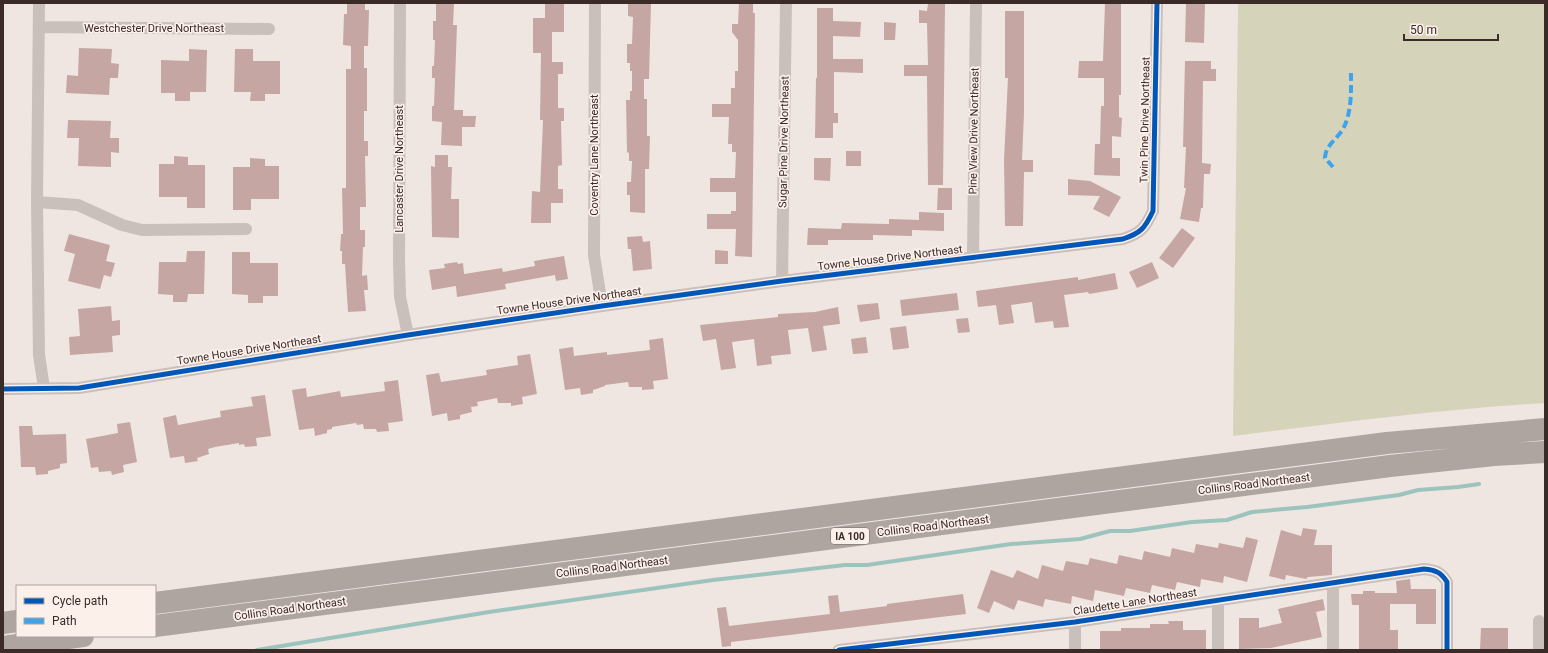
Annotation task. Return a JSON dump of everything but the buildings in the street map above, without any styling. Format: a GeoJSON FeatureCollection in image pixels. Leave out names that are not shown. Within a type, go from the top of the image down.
{"type":"FeatureCollection","features":[{"type":"Feature","properties":{"kind":"highway","name":"Collins Road Northeast"},"geometry":{"type":"LineString","coordinates":[[156,603],[1387,443],[1545,429]]}},
{"type":"Feature","properties":{"kind":"highway","name":"Collins Road Northeast"},"geometry":{"type":"LineString","coordinates":[[156,626],[1382,467],[1494,455],[1545,452]]}},
{"type":"Feature","properties":{"kind":"highway"},"geometry":{"type":"LineString","coordinates":[[3,623],[16,621]]}},
{"type":"Feature","properties":{"kind":"highway"},"geometry":{"type":"LineString","coordinates":[[3,647],[76,637]]}},
{"type":"Feature","properties":{"kind":"street"},"geometry":{"type":"LineString","coordinates":[[39,3],[37,202],[39,355],[44,388]]}},
{"type":"Feature","properties":{"kind":"street","name":"Lancaster Drive Northeast"},"geometry":{"type":"LineString","coordinates":[[400,3],[399,261],[400,296],[408,335]]}},
{"type":"Feature","properties":{"kind":"street","name":"Coventry Lane Northeast"},"geometry":{"type":"LineString","coordinates":[[595,3],[594,255],[602,306]]}},
{"type":"Feature","properties":{"kind":"street","name":"Sugar Pine Drive Northeast"},"geometry":{"type":"LineString","coordinates":[[782,281],[786,3]]}},
{"type":"Feature","properties":{"kind":"street","name":"Pine View Drive Northeast"},"geometry":{"type":"LineString","coordinates":[[973,258],[976,3]]}},
{"type":"Feature","properties":{"kind":"street","name":"Twin Pine Drive Northeast"},"geometry":{"type":"LineString","coordinates":[[1138,234],[1147,224],[1153,211],[1157,3]]}},
{"type":"Feature","properties":{"kind":"street","name":"Westchester Drive Northeast"},"geometry":{"type":"LineString","coordinates":[[39,27],[269,29]]}},
{"type":"Feature","properties":{"kind":"street"},"geometry":{"type":"LineString","coordinates":[[37,202],[78,205],[122,225],[142,230],[246,229]]}},
{"type":"Feature","properties":{"kind":"street","name":"Towne House Drive Northeast"},"geometry":{"type":"LineString","coordinates":[[3,389],[79,388],[408,335],[602,306],[782,281],[1123,239],[1138,234]]}},
{"type":"Feature","properties":{"kind":"street","name":"Claudette Lane Northeast"},"geometry":{"type":"LineString","coordinates":[[839,650],[931,644],[1419,570],[1434,570],[1442,574],[1447,582],[1448,650]]}},
{"type":"Feature","properties":{"kind":"street"},"geometry":{"type":"LineString","coordinates":[[1333,584],[1333,650]]}},
{"type":"Feature","properties":{"kind":"street"},"geometry":{"type":"LineString","coordinates":[[1218,600],[1218,650]]}},
{"type":"Feature","properties":{"kind":"street"},"geometry":{"type":"LineString","coordinates":[[1539,621],[1539,650]]}},
{"type":"Feature","properties":{"kind":"street"},"geometry":{"type":"LineString","coordinates":[[1075,622],[1075,650]]}},
{"type":"Feature","properties":{"kind":"green space"},"geometry":{"type":"Polygon","coordinates":[[[1238,3],[1545,3],[1545,403],[1350,421],[1233,436],[1238,3]]]}},
{"type":"Feature","properties":{"kind":"waterway"},"geometry":{"type":"LineString","coordinates":[[257,650],[489,612],[713,580],[845,565],[867,565],[1011,544],[1080,539],[1110,531],[1130,531],[1192,522],[1227,520],[1252,512],[1307,507],[1399,495],[1418,490],[1479,484]]}},
{"type":"Feature","properties":{"kind":"marked path"},"geometry":{"type":"LineString","coordinates":[[1333,167],[1325,158],[1329,146],[1341,133],[1348,116],[1351,73]]}},
{"type":"Feature","properties":{"kind":"cycle path"},"geometry":{"type":"LineString","coordinates":[[3,389],[79,388],[408,335],[602,306],[782,281],[1123,239],[1142,229],[1153,211],[1157,3]]}},
{"type":"Feature","properties":{"kind":"cycle path"},"geometry":{"type":"LineString","coordinates":[[839,650],[1075,622],[1424,569],[1437,572],[1447,582],[1447,650]]}}]}
